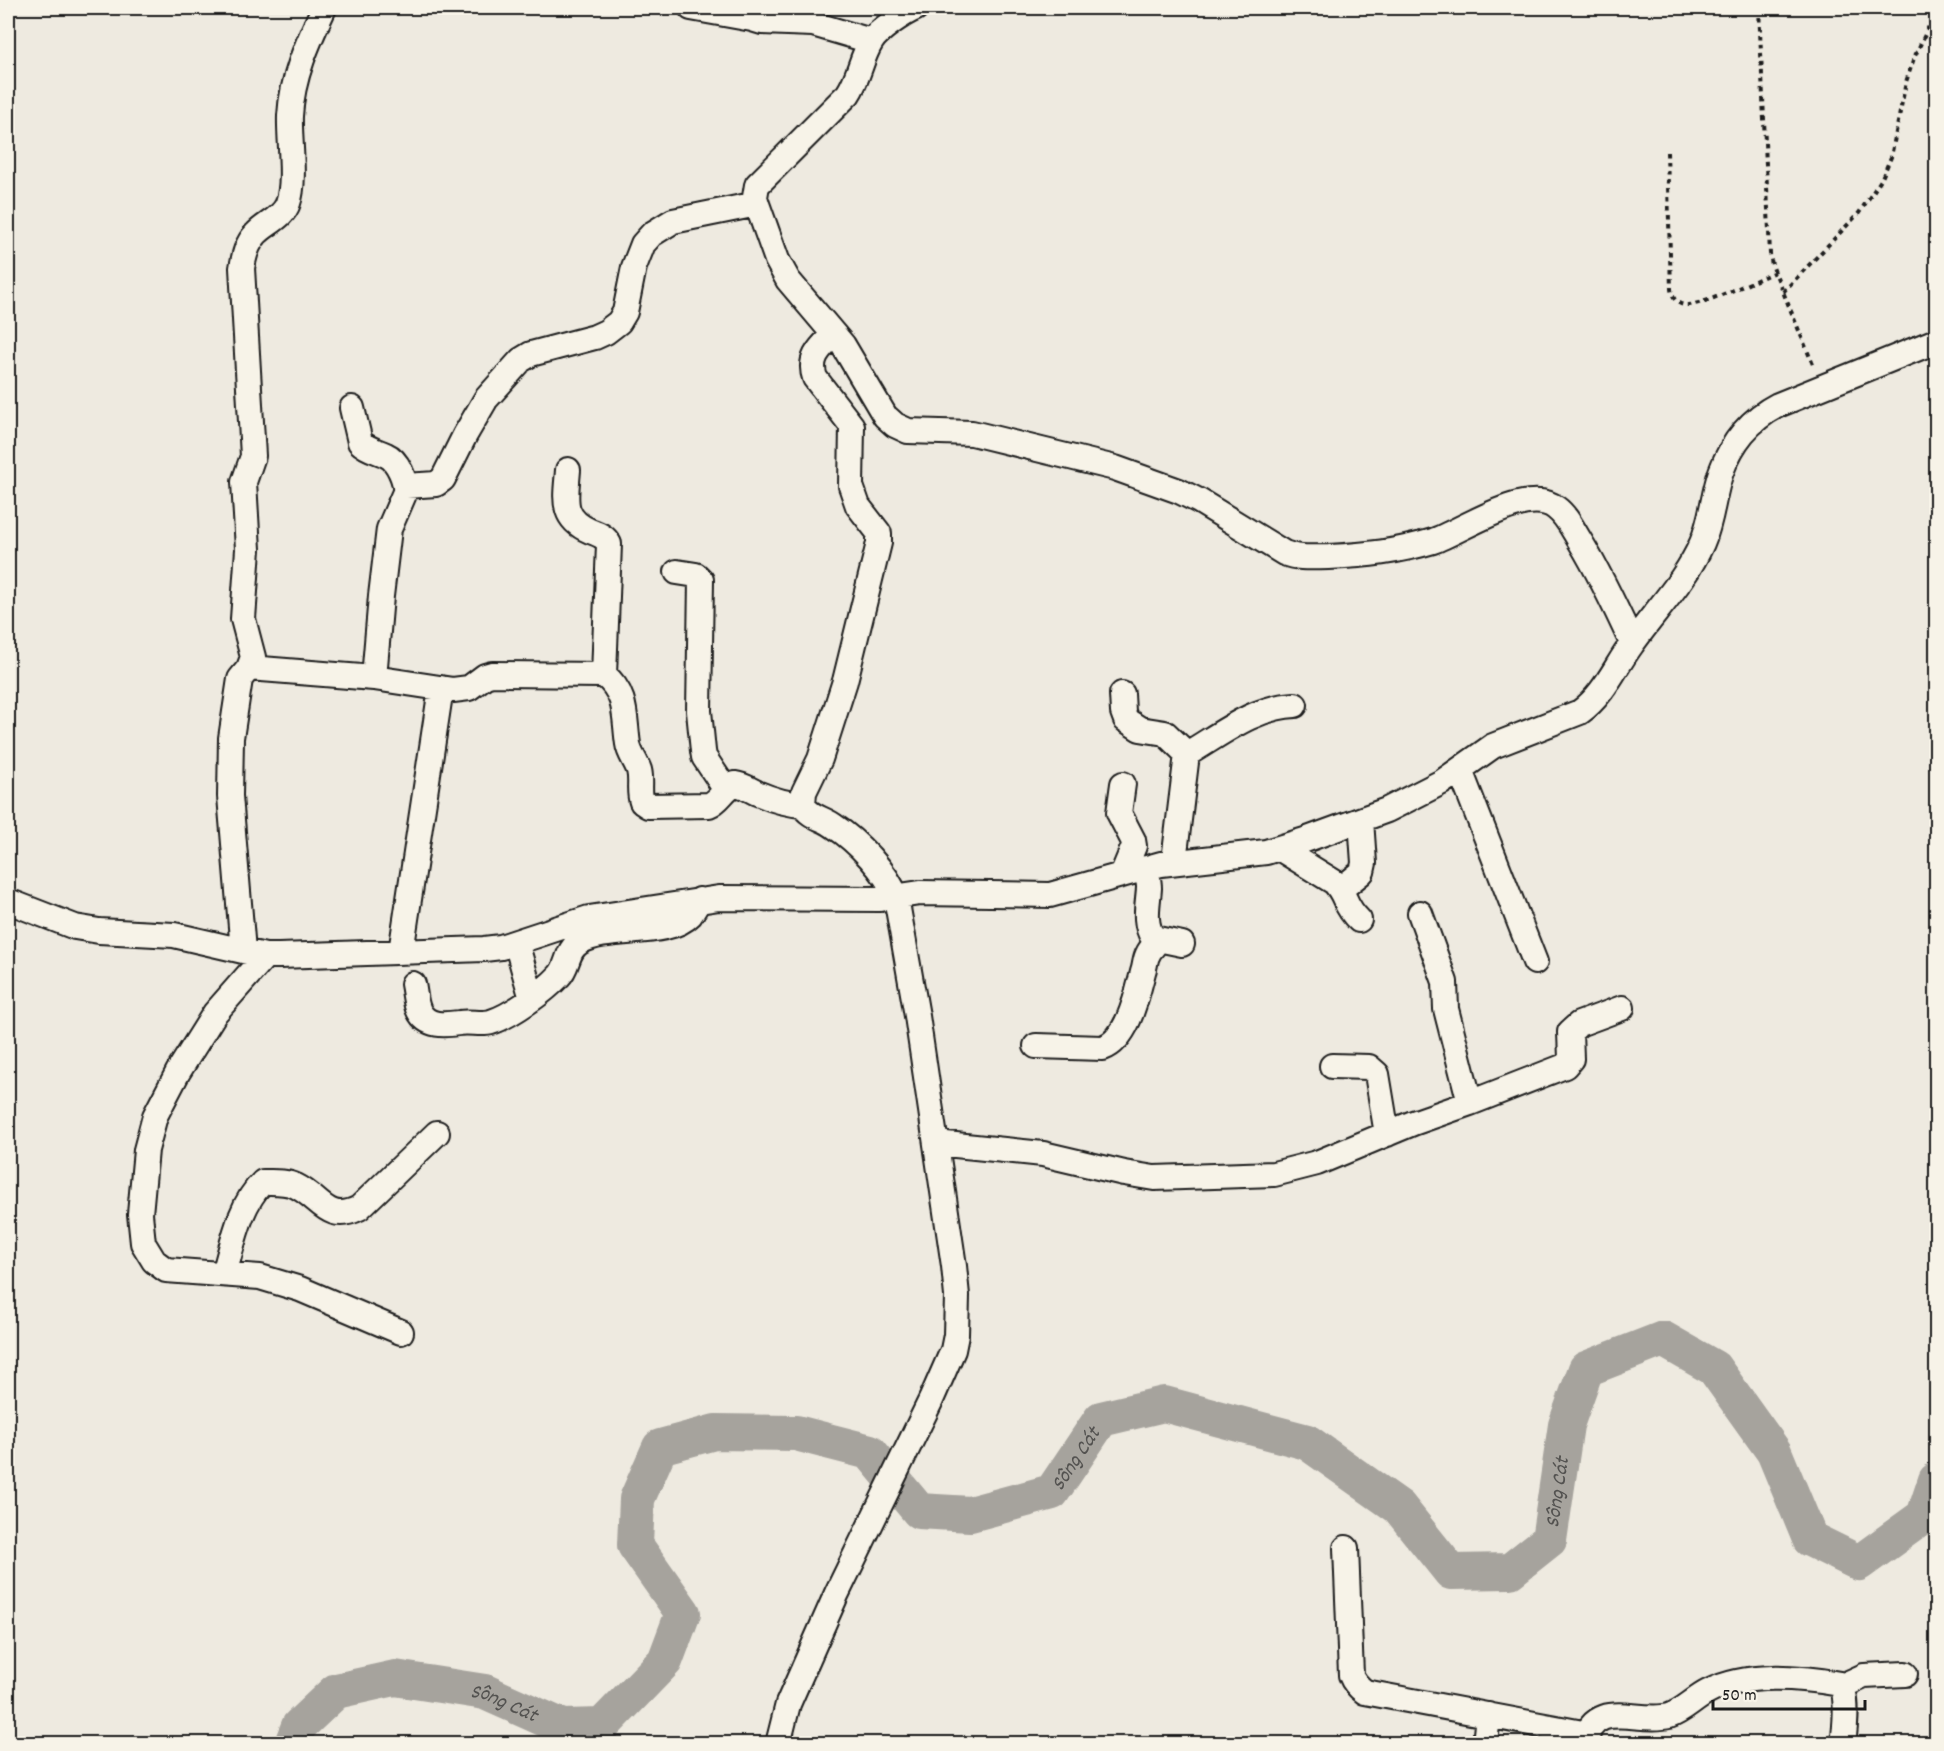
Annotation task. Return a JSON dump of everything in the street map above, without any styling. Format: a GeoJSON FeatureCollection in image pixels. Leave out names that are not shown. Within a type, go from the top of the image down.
{"type":"FeatureCollection","features":[{"type":"Feature","properties":{"kind":"street"},"geometry":{"type":"LineString","coordinates":[[324,8],[302,57],[294,87],[290,115],[291,191],[288,205],[250,242],[242,268],[252,456],[244,482],[248,549],[243,619],[253,657],[249,668],[240,679],[231,738],[230,796],[254,953],[178,1072],[155,1116],[146,1150],[140,1214],[143,1243],[154,1261],[166,1270],[260,1277],[300,1289],[401,1332]]}},
{"type":"Feature","properties":{"kind":"street"},"geometry":{"type":"LineString","coordinates":[[691,8],[762,22],[813,24],[871,40]]}},
{"type":"Feature","properties":{"kind":"street"},"geometry":{"type":"LineString","coordinates":[[916,8],[898,18],[871,40],[854,85],[848,94],[757,185],[755,190],[757,204],[777,260],[788,280],[843,345],[885,416],[902,429],[972,433],[1115,468],[1179,491],[1293,557],[1375,555],[1392,552],[1435,540],[1486,516],[1520,504],[1536,502],[1550,504],[1564,516],[1591,560],[1632,643]]}},
{"type":"Feature","properties":{"kind":"street"},"geometry":{"type":"LineString","coordinates":[[406,486],[436,484],[443,479],[486,399],[521,360],[531,354],[595,337],[619,322],[625,312],[634,267],[643,244],[652,234],[673,221],[757,204]]}},
{"type":"Feature","properties":{"kind":"street"},"geometry":{"type":"LineString","coordinates":[[803,806],[804,792],[820,759],[845,681],[879,543],[879,533],[858,506],[850,486],[852,426],[813,373],[812,364],[816,352],[833,335]]}},
{"type":"Feature","properties":{"kind":"street"},"geometry":{"type":"LineString","coordinates":[[8,901],[75,927],[99,931],[174,935],[254,953],[484,949],[501,947],[589,918],[700,900],[736,897],[866,900],[920,893],[1050,895],[1174,861],[1253,854],[1279,848],[1387,810],[1460,770],[1494,746],[1580,712],[1587,707],[1602,690],[1632,643],[1667,598],[1701,545],[1710,524],[1721,473],[1746,426],[1778,405],[1936,341]]}},
{"type":"Feature","properties":{"kind":"street"},"geometry":{"type":"LineString","coordinates":[[352,408],[360,442],[363,446],[389,456],[406,486],[389,529],[374,678]]}},
{"type":"Feature","properties":{"kind":"street"},"geometry":{"type":"LineString","coordinates":[[568,470],[566,501],[569,515],[583,528],[603,536],[609,544],[604,675]]}},
{"type":"Feature","properties":{"kind":"street"},"geometry":{"type":"LineString","coordinates":[[677,572],[696,575],[701,580],[699,711],[703,751],[704,757],[726,790]]}},
{"type":"Feature","properties":{"kind":"street"},"geometry":{"type":"LineString","coordinates":[[249,668],[374,678],[441,688],[465,689],[492,674],[604,675],[612,682],[626,712],[628,746],[639,770],[639,794],[642,802],[648,806],[709,806],[715,803],[732,784],[743,785],[759,794],[791,805],[803,806],[810,814],[836,826],[863,852],[887,879],[896,897],[917,1016],[954,1266],[957,1317],[953,1350],[837,1593],[788,1704],[778,1743]]}},
{"type":"Feature","properties":{"kind":"street"},"geometry":{"type":"LineString","coordinates":[[401,952],[441,688]]}},
{"type":"Feature","properties":{"kind":"street"},"geometry":{"type":"LineString","coordinates":[[1122,694],[1126,720],[1140,729],[1165,733],[1187,754]]}},
{"type":"Feature","properties":{"kind":"street"},"geometry":{"type":"LineString","coordinates":[[1187,754],[1247,718],[1277,706],[1295,705]]}},
{"type":"Feature","properties":{"kind":"street"},"geometry":{"type":"LineString","coordinates":[[1174,861],[1187,754]]}},
{"type":"Feature","properties":{"kind":"street"},"geometry":{"type":"LineString","coordinates":[[1460,770],[1535,962]]}},
{"type":"Feature","properties":{"kind":"street"},"geometry":{"type":"LineString","coordinates":[[1122,784],[1119,813],[1134,846],[1122,874]]}},
{"type":"Feature","properties":{"kind":"street"},"geometry":{"type":"LineString","coordinates":[[1341,889],[1362,872],[1364,863],[1361,820]]}},
{"type":"Feature","properties":{"kind":"street"},"geometry":{"type":"LineString","coordinates":[[1279,848],[1328,877],[1341,889],[1345,903],[1359,920]]}},
{"type":"Feature","properties":{"kind":"street"},"geometry":{"type":"LineString","coordinates":[[1036,1046],[1103,1048],[1110,1046],[1122,1033],[1136,1002],[1148,954],[1171,942],[1153,938],[1147,923],[1149,886],[1146,868]]}},
{"type":"Feature","properties":{"kind":"street"},"geometry":{"type":"LineString","coordinates":[[413,984],[420,1012],[428,1021],[445,1026],[461,1022],[490,1023],[532,999],[558,977],[563,971],[572,948],[580,942],[595,936],[660,928],[681,921],[689,916],[700,900]]}},
{"type":"Feature","properties":{"kind":"street"},"geometry":{"type":"LineString","coordinates":[[1420,912],[1445,982],[1446,1009],[1470,1103]]}},
{"type":"Feature","properties":{"kind":"street"},"geometry":{"type":"LineString","coordinates":[[516,942],[532,999]]}},
{"type":"Feature","properties":{"kind":"street"},"geometry":{"type":"LineString","coordinates":[[936,1143],[1043,1154],[1154,1178],[1286,1173],[1317,1163],[1564,1066],[1571,1059],[1570,1032],[1579,1024],[1622,1008]]}},
{"type":"Feature","properties":{"kind":"street"},"geometry":{"type":"LineString","coordinates":[[1332,1066],[1369,1067],[1377,1074],[1387,1134]]}},
{"type":"Feature","properties":{"kind":"street"},"geometry":{"type":"LineString","coordinates":[[224,1274],[241,1218],[254,1190],[263,1182],[279,1181],[296,1186],[336,1214],[347,1214],[359,1208],[437,1133]]}},
{"type":"Feature","properties":{"kind":"street"},"geometry":{"type":"LineString","coordinates":[[1346,1548],[1351,1675],[1354,1683],[1365,1692],[1488,1715],[1586,1739],[1594,1721],[1600,1717],[1612,1715],[1668,1716],[1686,1708],[1716,1689],[1751,1680],[1772,1678],[1813,1680],[1839,1684],[1845,1691],[1843,1743]]}},
{"type":"Feature","properties":{"kind":"street"},"geometry":{"type":"LineString","coordinates":[[1842,1686],[1864,1676],[1905,1674]]}},
{"type":"Feature","properties":{"kind":"street"},"geometry":{"type":"LineString","coordinates":[[1485,1743],[1488,1715]]}},
{"type":"Feature","properties":{"kind":"path"},"geometry":{"type":"LineString","coordinates":[[1758,8],[1770,254],[1775,272],[1823,387]]}},
{"type":"Feature","properties":{"kind":"path"},"geometry":{"type":"LineString","coordinates":[[1783,292],[1859,213],[1881,180],[1891,157],[1898,117],[1912,66],[1936,11]]}},
{"type":"Feature","properties":{"kind":"path"},"geometry":{"type":"LineString","coordinates":[[1667,152],[1671,289],[1672,296],[1677,302],[1683,305],[1699,303],[1775,272]]}},
{"type":"Feature","properties":{"kind":"waterway","name":"Sông Cát"},"geometry":{"type":"LineString","coordinates":[[292,1744],[299,1726],[336,1691],[395,1678],[485,1692],[563,1727],[602,1726],[665,1661],[683,1613],[635,1545],[637,1499],[660,1447],[715,1432],[796,1433],[870,1452],[919,1511],[970,1514],[1052,1492],[1101,1419],[1164,1404],[1307,1442],[1399,1507],[1451,1572],[1510,1571],[1549,1540],[1566,1425],[1586,1369],[1663,1339],[1714,1368],[1774,1452],[1810,1539],[1859,1563],[1924,1516],[1936,1480]]}}]}
